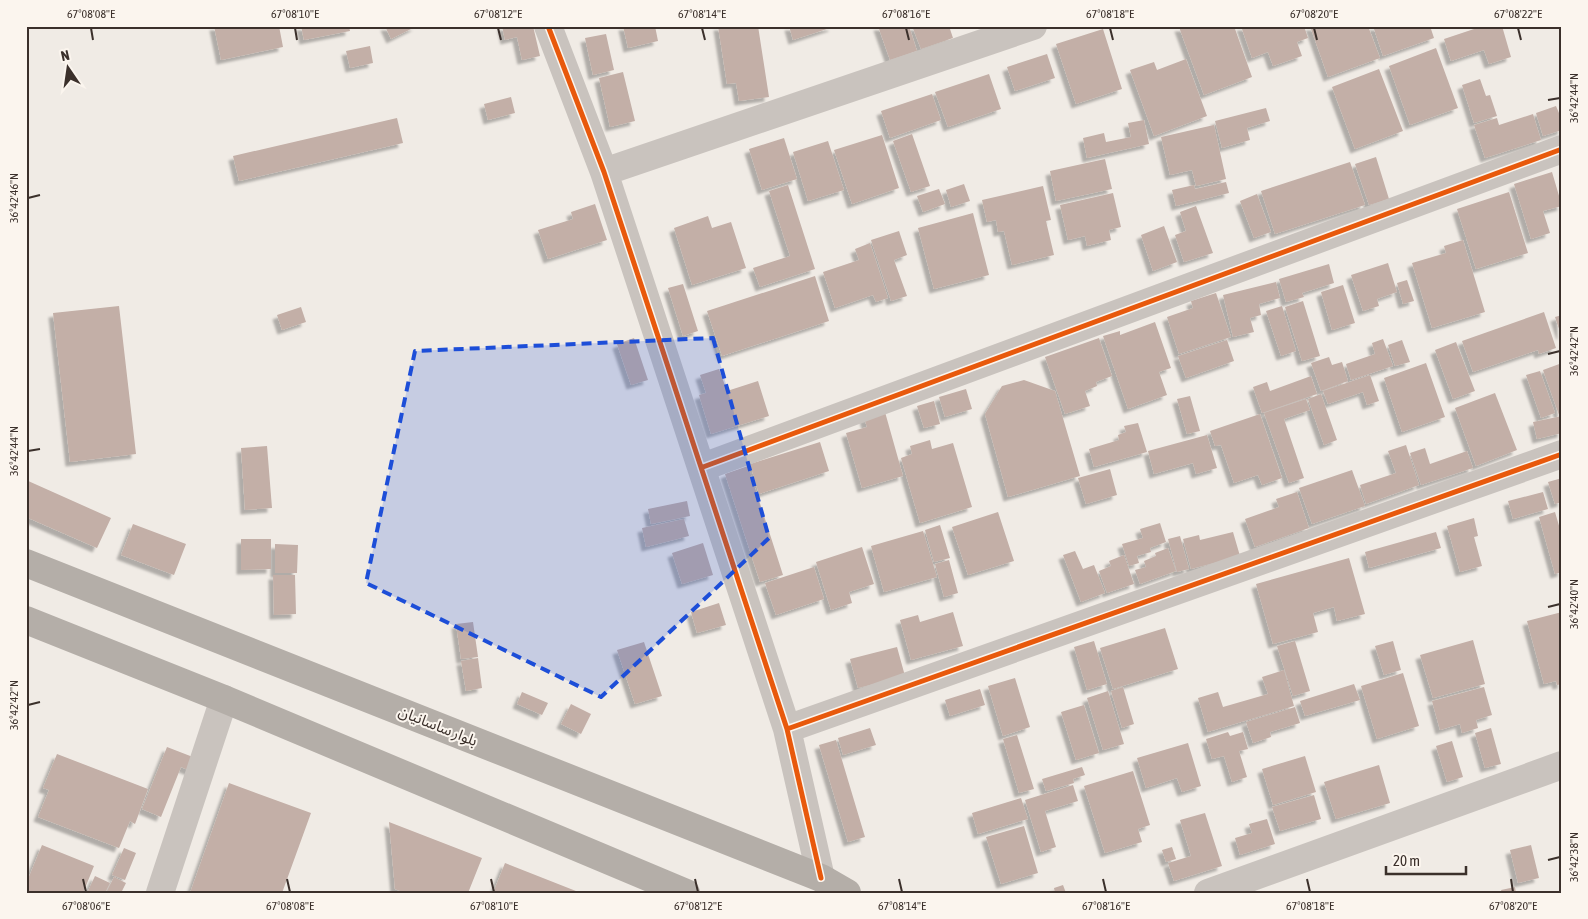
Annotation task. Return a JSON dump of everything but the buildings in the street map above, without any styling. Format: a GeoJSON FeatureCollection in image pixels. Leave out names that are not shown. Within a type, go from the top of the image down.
{"type":"FeatureCollection","features":[{"type":"Feature","properties":{"kind":"highway","name":"بلوار ساسانیان"},"geometry":{"type":"LineString","coordinates":[[26,563],[821,878],[847,893]]}},
{"type":"Feature","properties":{"kind":"highway"},"geometry":{"type":"LineString","coordinates":[[26,620],[224,699],[686,893]]}},
{"type":"Feature","properties":{"kind":"street"},"geometry":{"type":"LineString","coordinates":[[548,26],[604,172],[703,467],[787,729],[821,878]]}},
{"type":"Feature","properties":{"kind":"street"},"geometry":{"type":"LineString","coordinates":[[604,172],[1033,26]]}},
{"type":"Feature","properties":{"kind":"street"},"geometry":{"type":"LineString","coordinates":[[703,467],[1562,149]]}},
{"type":"Feature","properties":{"kind":"street"},"geometry":{"type":"LineString","coordinates":[[787,729],[1562,454]]}},
{"type":"Feature","properties":{"kind":"street"},"geometry":{"type":"LineString","coordinates":[[160,893],[224,699]]}},
{"type":"Feature","properties":{"kind":"street"},"geometry":{"type":"LineString","coordinates":[[1208,893],[1562,765]]}},
{"type":"Feature","properties":{"kind":"highlighted area"},"geometry":{"type":"Polygon","coordinates":[[[713,338],[769,538],[601,697],[366,583],[415,351],[713,338]]]}},
{"type":"Feature","properties":{"kind":"cycle path"},"geometry":{"type":"LineString","coordinates":[[548,26],[604,172],[787,729],[821,878]]}},
{"type":"Feature","properties":{"kind":"cycle path"},"geometry":{"type":"LineString","coordinates":[[703,467],[1562,149]]}},
{"type":"Feature","properties":{"kind":"cycle path"},"geometry":{"type":"LineString","coordinates":[[787,729],[1562,454]]}}]}
